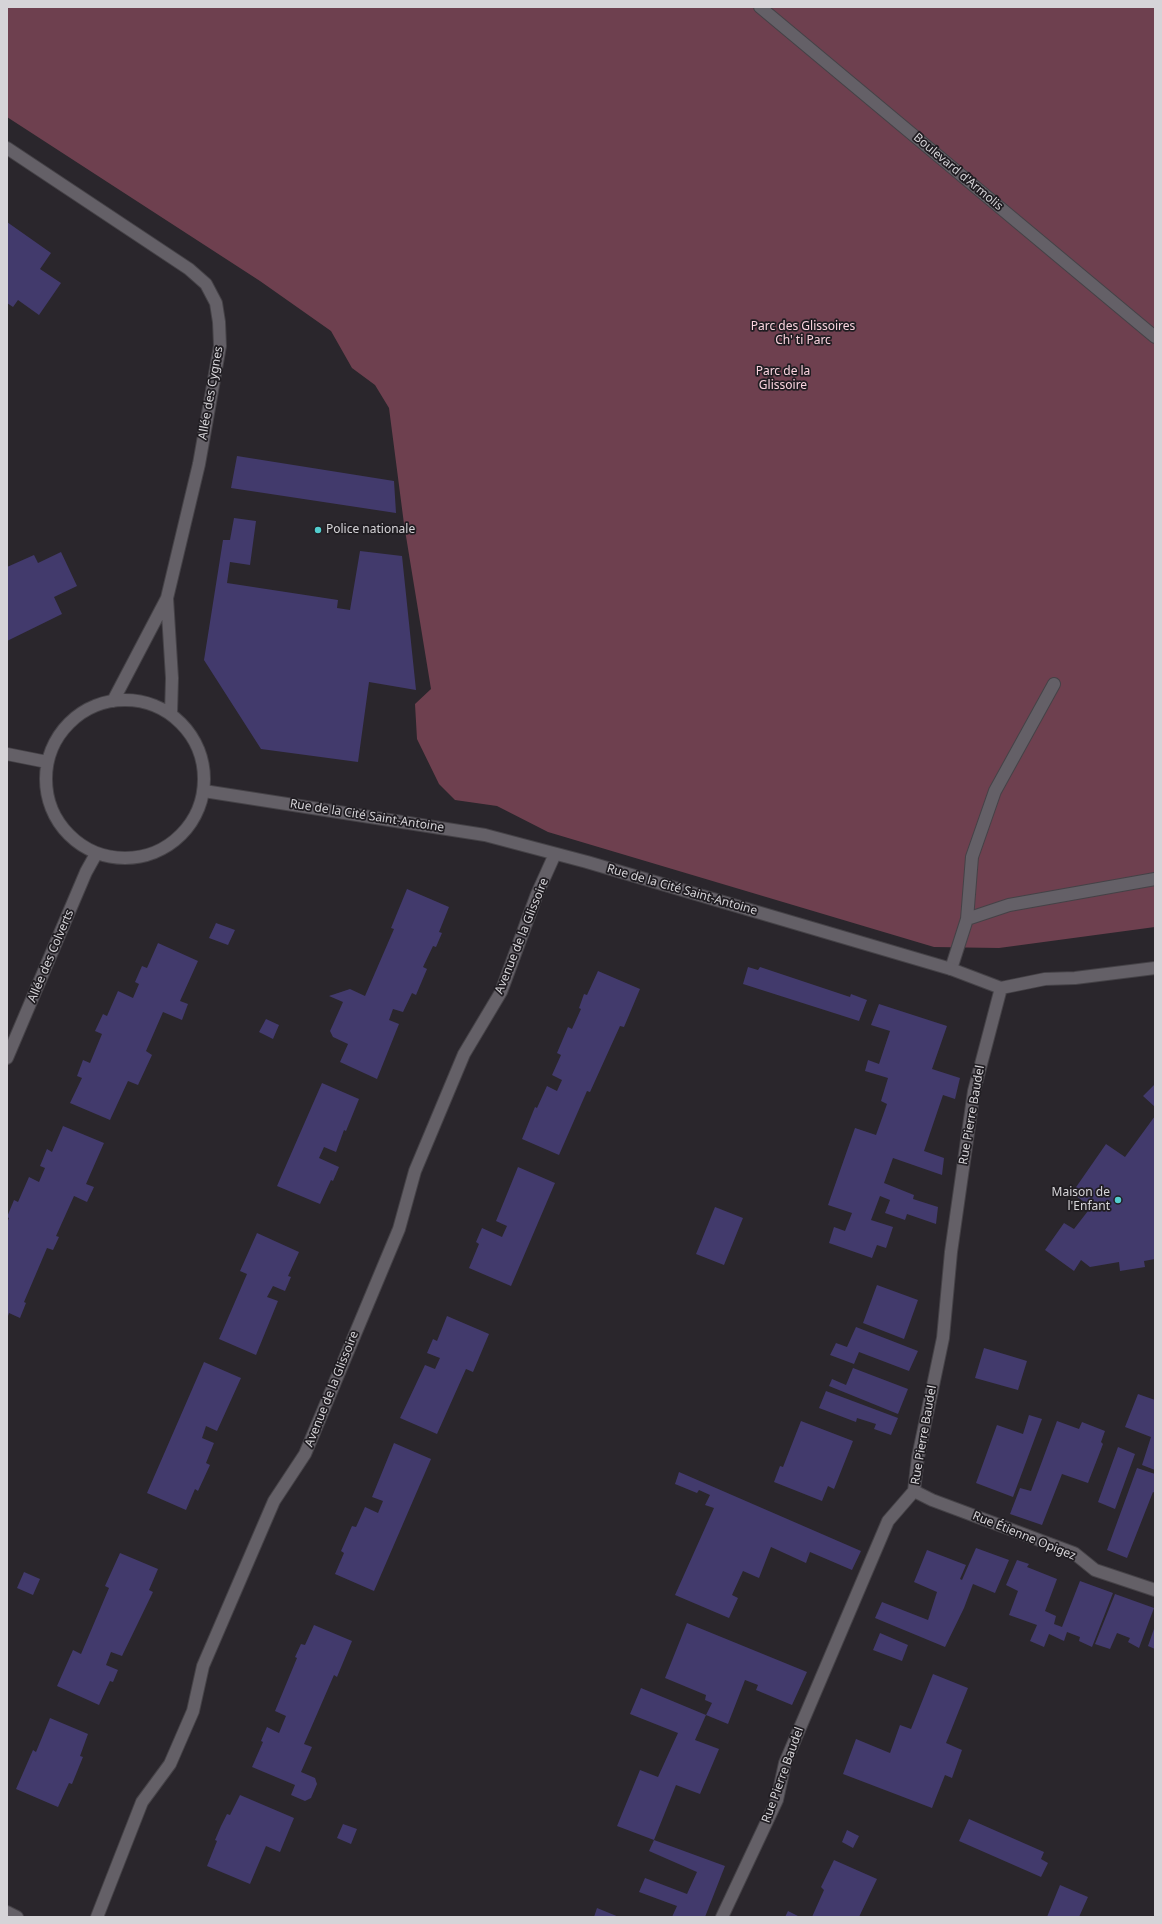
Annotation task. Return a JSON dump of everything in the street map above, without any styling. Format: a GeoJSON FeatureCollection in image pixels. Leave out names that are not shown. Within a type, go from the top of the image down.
{"type":"FeatureCollection","features":[{"type":"Feature","properties":{"kind":"street","name":"Boulevard d'Armolis"},"geometry":{"type":"LineString","coordinates":[[760,7],[1155,337]]}},
{"type":"Feature","properties":{"kind":"street","name":"Allée des Cygnes"},"geometry":{"type":"LineString","coordinates":[[7,148],[189,269],[206,284],[216,303],[219,322],[220,346],[199,464],[167,598],[113,701]]}},
{"type":"Feature","properties":{"kind":"street","name":"Allée des Cygnes"},"geometry":{"type":"LineString","coordinates":[[167,598],[172,678],[171,714]]}},
{"type":"Feature","properties":{"kind":"street"},"geometry":{"type":"LineString","coordinates":[[951,969],[967,919],[972,856],[995,791],[1054,684]]}},
{"type":"Feature","properties":{"kind":"street"},"geometry":{"type":"LineString","coordinates":[[113,701],[145,702],[171,714],[192,735],[203,762],[204,791],[192,824],[165,849],[132,859],[96,854],[72,839],[54,817],[46,790],[48,762],[60,733],[84,712],[113,701]]}},
{"type":"Feature","properties":{"kind":"street"},"geometry":{"type":"LineString","coordinates":[[7,754],[48,762]]}},
{"type":"Feature","properties":{"kind":"street","name":"Rue de la Cité Saint-Antoine"},"geometry":{"type":"LineString","coordinates":[[204,791],[464,831],[555,854],[951,969],[1001,988]]}},
{"type":"Feature","properties":{"kind":"street","name":"Allée des Colverts"},"geometry":{"type":"LineString","coordinates":[[7,1058],[86,872],[96,854]]}},
{"type":"Feature","properties":{"kind":"street","name":"Avenue de la Glissoire"},"geometry":{"type":"LineString","coordinates":[[97,1917],[142,1802],[170,1764],[193,1711],[203,1666],[274,1501],[305,1454],[399,1229],[415,1171],[464,1054],[501,992],[537,894],[555,854]]}},
{"type":"Feature","properties":{"kind":"street"},"geometry":{"type":"LineString","coordinates":[[967,919],[1009,905],[1155,879]]}},
{"type":"Feature","properties":{"kind":"street"},"geometry":{"type":"LineString","coordinates":[[1001,988],[1045,979],[1075,978],[1155,968]]}},
{"type":"Feature","properties":{"kind":"street","name":"Rue Pierre Baudel"},"geometry":{"type":"LineString","coordinates":[[722,1917],[777,1800],[785,1763],[888,1520],[914,1490],[918,1457],[943,1338],[951,1252],[974,1091],[1001,988]]}},
{"type":"Feature","properties":{"kind":"street","name":"Rue Étienne Opigez"},"geometry":{"type":"LineString","coordinates":[[914,1490],[932,1500],[1074,1552],[1095,1570],[1155,1590]]}},
{"type":"Feature","properties":{"kind":"street"},"geometry":{"type":"LineString","coordinates":[[7,1912],[17,1917]]}},
{"type":"Feature","properties":{"kind":"green space","name":"Parc de la Glissoire"},"geometry":{"type":"Polygon","coordinates":[[[7,7],[1155,7],[1155,927],[999,948],[934,947],[548,832],[497,806],[455,800],[439,784],[417,739],[415,704],[431,689],[404,524],[389,408],[375,385],[352,368],[331,331],[260,281],[7,117],[7,7]]]}},
{"type":"Feature","properties":{"kind":"building"},"geometry":{"type":"Polygon","coordinates":[[[7,222],[51,253],[40,269],[61,283],[39,315],[18,300],[13,307],[7,303],[7,222]]]}},
{"type":"Feature","properties":{"kind":"building"},"geometry":{"type":"Polygon","coordinates":[[[237,456],[394,481],[396,513],[231,488],[237,456]]]}},
{"type":"Feature","properties":{"kind":"building"},"geometry":{"type":"Polygon","coordinates":[[[234,518],[256,521],[250,565],[230,562],[227,583],[338,600],[337,608],[350,610],[360,551],[402,556],[416,690],[369,682],[358,762],[261,749],[204,660],[223,540],[230,540],[234,518]]]}},
{"type":"Feature","properties":{"kind":"building"},"geometry":{"type":"Polygon","coordinates":[[[61,552],[77,586],[54,597],[62,614],[7,641],[7,567],[34,555],[38,563],[61,552]]]}},
{"type":"Feature","properties":{"kind":"building"},"geometry":{"type":"Polygon","coordinates":[[[407,889],[449,907],[439,932],[442,933],[436,947],[433,946],[423,967],[427,969],[416,995],[412,993],[403,1012],[393,1009],[389,1020],[399,1024],[377,1079],[340,1062],[348,1044],[333,1037],[330,1031],[343,1002],[329,996],[350,989],[365,996],[394,929],[391,928],[407,889]]]}},
{"type":"Feature","properties":{"kind":"building"},"geometry":{"type":"Polygon","coordinates":[[[216,923],[235,930],[228,945],[209,938],[216,923]]]}},
{"type":"Feature","properties":{"kind":"building"},"geometry":{"type":"Polygon","coordinates":[[[158,943],[198,961],[180,1001],[188,1004],[182,1020],[163,1012],[146,1051],[152,1055],[138,1085],[128,1081],[110,1120],[70,1103],[82,1078],[77,1076],[83,1060],[90,1063],[102,1034],[95,1031],[103,1014],[107,1016],[118,991],[133,998],[139,984],[135,982],[142,966],[147,968],[158,943]]]}},
{"type":"Feature","properties":{"kind":"building"},"geometry":{"type":"Polygon","coordinates":[[[748,967],[758,970],[760,967],[850,997],[851,994],[867,1000],[859,1021],[743,984],[748,967]]]}},
{"type":"Feature","properties":{"kind":"building"},"geometry":{"type":"Polygon","coordinates":[[[598,971],[640,989],[624,1027],[620,1026],[590,1092],[587,1091],[559,1155],[522,1139],[535,1107],[537,1108],[547,1086],[557,1091],[562,1080],[552,1075],[561,1055],[557,1053],[568,1027],[572,1029],[581,1009],[579,1008],[584,994],[587,995],[598,971]]]}},
{"type":"Feature","properties":{"kind":"building"},"geometry":{"type":"Polygon","coordinates":[[[879,1004],[947,1026],[932,1069],[960,1078],[955,1099],[943,1095],[924,1151],[944,1158],[942,1175],[893,1158],[884,1183],[914,1195],[913,1199],[938,1207],[936,1224],[907,1214],[905,1220],[885,1213],[890,1200],[880,1196],[871,1220],[893,1227],[886,1248],[877,1245],[872,1258],[829,1243],[834,1227],[845,1231],[852,1213],[828,1205],[855,1128],[876,1135],[887,1104],[881,1101],[888,1078],[865,1071],[868,1060],[879,1064],[890,1031],[871,1025],[879,1004]]]}},
{"type":"Feature","properties":{"kind":"building"},"geometry":{"type":"Polygon","coordinates":[[[266,1019],[279,1025],[273,1039],[259,1032],[266,1019]]]}},
{"type":"Feature","properties":{"kind":"building"},"geometry":{"type":"Polygon","coordinates":[[[322,1083],[359,1099],[346,1131],[344,1130],[336,1152],[324,1147],[319,1158],[339,1167],[320,1204],[277,1186],[322,1083]]]}},
{"type":"Feature","properties":{"kind":"building"},"geometry":{"type":"Polygon","coordinates":[[[1155,1084],[1155,1107],[1143,1096],[1155,1084]]]}},
{"type":"Feature","properties":{"kind":"building","name":"Maison de l'Enfant"},"geometry":{"type":"Polygon","coordinates":[[[1155,1116],[1155,1259],[1144,1261],[1145,1267],[1120,1271],[1119,1262],[1090,1267],[1081,1260],[1074,1271],[1045,1250],[1064,1223],[1074,1229],[1091,1207],[1072,1193],[1106,1144],[1125,1157],[1155,1116]]]}},
{"type":"Feature","properties":{"kind":"building"},"geometry":{"type":"Polygon","coordinates":[[[63,1126],[104,1143],[86,1184],[94,1187],[87,1202],[74,1196],[56,1236],[59,1237],[53,1250],[47,1248],[24,1302],[26,1303],[20,1318],[9,1313],[7,1319],[7,1223],[9,1218],[7,1217],[14,1200],[18,1202],[29,1177],[39,1182],[45,1168],[40,1166],[47,1149],[52,1152],[63,1126]]]}},
{"type":"Feature","properties":{"kind":"building"},"geometry":{"type":"Polygon","coordinates":[[[518,1167],[555,1183],[511,1286],[469,1268],[479,1244],[476,1242],[482,1228],[502,1237],[507,1226],[496,1221],[518,1167]]]}},
{"type":"Feature","properties":{"kind":"building"},"geometry":{"type":"Polygon","coordinates":[[[715,1207],[743,1218],[724,1265],[696,1254],[715,1207]]]}},
{"type":"Feature","properties":{"kind":"building"},"geometry":{"type":"Polygon","coordinates":[[[257,1233],[299,1252],[288,1276],[291,1277],[285,1291],[273,1286],[267,1297],[278,1301],[256,1355],[219,1339],[247,1274],[240,1271],[257,1233]]]}},
{"type":"Feature","properties":{"kind":"building"},"geometry":{"type":"Polygon","coordinates":[[[877,1285],[918,1300],[904,1339],[863,1323],[877,1285]]]}},
{"type":"Feature","properties":{"kind":"building"},"geometry":{"type":"Polygon","coordinates":[[[447,1316],[489,1334],[473,1372],[466,1369],[437,1434],[400,1418],[425,1365],[435,1369],[440,1358],[427,1353],[433,1339],[437,1341],[447,1316]]]}},
{"type":"Feature","properties":{"kind":"building"},"geometry":{"type":"Polygon","coordinates":[[[856,1327],[918,1351],[909,1371],[859,1352],[854,1364],[830,1355],[836,1343],[847,1347],[856,1327]]]}},
{"type":"Feature","properties":{"kind":"building"},"geometry":{"type":"Polygon","coordinates":[[[984,1348],[1027,1361],[1018,1390],[975,1378],[984,1348]]]}},
{"type":"Feature","properties":{"kind":"building"},"geometry":{"type":"Polygon","coordinates":[[[204,1362],[241,1378],[217,1431],[206,1426],[202,1438],[214,1443],[206,1463],[210,1465],[198,1491],[195,1489],[186,1510],[147,1493],[204,1362]]]}},
{"type":"Feature","properties":{"kind":"building"},"geometry":{"type":"Polygon","coordinates":[[[853,1368],[908,1389],[898,1414],[829,1386],[832,1379],[846,1385],[853,1368]]]}},
{"type":"Feature","properties":{"kind":"building"},"geometry":{"type":"Polygon","coordinates":[[[826,1391],[898,1418],[891,1435],[874,1429],[876,1424],[857,1418],[856,1422],[819,1408],[826,1391]]]}},
{"type":"Feature","properties":{"kind":"building"},"geometry":{"type":"Polygon","coordinates":[[[1138,1394],[1155,1400],[1155,1470],[1142,1465],[1151,1437],[1125,1427],[1138,1394]]]}},
{"type":"Feature","properties":{"kind":"building"},"geometry":{"type":"Polygon","coordinates":[[[1029,1415],[1042,1419],[1013,1497],[976,1483],[997,1425],[1023,1434],[1029,1415]]]}},
{"type":"Feature","properties":{"kind":"building"},"geometry":{"type":"Polygon","coordinates":[[[801,1421],[853,1441],[834,1489],[828,1486],[822,1501],[774,1482],[780,1466],[783,1467],[801,1421]]]}},
{"type":"Feature","properties":{"kind":"building"},"geometry":{"type":"Polygon","coordinates":[[[1057,1421],[1079,1429],[1082,1422],[1105,1431],[1101,1442],[1103,1444],[1088,1483],[1062,1474],[1042,1525],[1010,1514],[1020,1488],[1031,1491],[1057,1421]]]}},
{"type":"Feature","properties":{"kind":"building"},"geometry":{"type":"Polygon","coordinates":[[[394,1443],[431,1459],[374,1591],[335,1574],[344,1553],[341,1551],[352,1526],[356,1527],[365,1507],[378,1513],[383,1501],[372,1497],[394,1443]]]}},
{"type":"Feature","properties":{"kind":"building"},"geometry":{"type":"Polygon","coordinates":[[[1118,1447],[1135,1454],[1115,1509],[1098,1502],[1118,1447]]]}},
{"type":"Feature","properties":{"kind":"building"},"geometry":{"type":"Polygon","coordinates":[[[1137,1468],[1155,1474],[1155,1493],[1153,1492],[1127,1558],[1107,1550],[1137,1468]]]}},
{"type":"Feature","properties":{"kind":"building"},"geometry":{"type":"Polygon","coordinates":[[[679,1472],[861,1551],[852,1570],[810,1552],[806,1563],[771,1547],[759,1578],[743,1571],[732,1595],[738,1598],[729,1618],[675,1595],[714,1508],[705,1505],[710,1495],[699,1490],[697,1493],[675,1484],[679,1472]]]}},
{"type":"Feature","properties":{"kind":"building"},"geometry":{"type":"Polygon","coordinates":[[[976,1548],[1009,1560],[995,1593],[973,1584],[964,1608],[945,1647],[875,1618],[882,1602],[928,1620],[937,1592],[914,1582],[927,1550],[966,1565],[960,1579],[962,1580],[976,1548]]]}},
{"type":"Feature","properties":{"kind":"building"},"geometry":{"type":"Polygon","coordinates":[[[120,1553],[158,1569],[149,1590],[153,1592],[122,1656],[111,1652],[106,1665],[118,1670],[113,1682],[110,1681],[99,1705],[57,1686],[73,1650],[81,1654],[109,1588],[105,1586],[120,1553]]]}},
{"type":"Feature","properties":{"kind":"building"},"geometry":{"type":"Polygon","coordinates":[[[1017,1560],[1029,1564],[1027,1567],[1057,1579],[1045,1611],[1056,1616],[1054,1624],[1062,1627],[1080,1581],[1113,1593],[1092,1647],[1079,1641],[1080,1637],[1067,1632],[1064,1641],[1049,1634],[1044,1647],[1030,1641],[1037,1625],[1009,1615],[1018,1591],[1006,1585],[1017,1560]]]}},
{"type":"Feature","properties":{"kind":"building"},"geometry":{"type":"Polygon","coordinates":[[[24,1572],[40,1579],[33,1595],[17,1588],[24,1572]]]}},
{"type":"Feature","properties":{"kind":"building"},"geometry":{"type":"Polygon","coordinates":[[[1115,1594],[1154,1608],[1139,1648],[1128,1642],[1130,1638],[1117,1633],[1110,1649],[1095,1644],[1115,1594]]]}},
{"type":"Feature","properties":{"kind":"building"},"geometry":{"type":"Polygon","coordinates":[[[687,1623],[807,1672],[792,1705],[756,1690],[758,1685],[745,1680],[728,1724],[706,1715],[712,1703],[705,1700],[706,1695],[665,1678],[687,1623]]]}},
{"type":"Feature","properties":{"kind":"building"},"geometry":{"type":"Polygon","coordinates":[[[314,1625],[352,1641],[337,1677],[334,1675],[304,1744],[312,1747],[301,1772],[315,1778],[317,1784],[311,1798],[305,1801],[291,1795],[295,1785],[252,1767],[263,1742],[261,1741],[267,1727],[279,1733],[286,1716],[275,1711],[297,1658],[295,1657],[301,1644],[305,1645],[314,1625]]]}},
{"type":"Feature","properties":{"kind":"building"},"geometry":{"type":"Polygon","coordinates":[[[1155,1626],[1155,1649],[1148,1646],[1155,1626]]]}},
{"type":"Feature","properties":{"kind":"building"},"geometry":{"type":"Polygon","coordinates":[[[880,1633],[908,1645],[902,1661],[873,1650],[880,1633]]]}},
{"type":"Feature","properties":{"kind":"building"},"geometry":{"type":"Polygon","coordinates":[[[933,1674],[968,1688],[946,1743],[962,1750],[952,1778],[945,1775],[932,1808],[843,1774],[856,1739],[890,1753],[900,1725],[911,1729],[933,1674]]]}},
{"type":"Feature","properties":{"kind":"building"},"geometry":{"type":"Polygon","coordinates":[[[641,1688],[706,1715],[695,1740],[719,1749],[700,1794],[676,1785],[654,1840],[617,1826],[640,1770],[658,1777],[678,1733],[630,1714],[641,1688]]]}},
{"type":"Feature","properties":{"kind":"building"},"geometry":{"type":"Polygon","coordinates":[[[50,1718],[88,1734],[80,1756],[83,1757],[72,1784],[69,1783],[58,1807],[16,1789],[33,1750],[36,1752],[50,1718]]]}},
{"type":"Feature","properties":{"kind":"building"},"geometry":{"type":"Polygon","coordinates":[[[240,1795],[294,1818],[280,1852],[266,1846],[250,1884],[207,1866],[221,1826],[227,1814],[230,1815],[240,1795]]]}},
{"type":"Feature","properties":{"kind":"building"},"geometry":{"type":"Polygon","coordinates":[[[969,1819],[1044,1852],[1041,1859],[1048,1863],[1041,1877],[959,1841],[969,1819]]]}},
{"type":"Feature","properties":{"kind":"building"},"geometry":{"type":"Polygon","coordinates":[[[343,1824],[357,1829],[351,1844],[337,1838],[343,1824]]]}},
{"type":"Feature","properties":{"kind":"building"},"geometry":{"type":"Polygon","coordinates":[[[847,1830],[859,1836],[853,1848],[842,1842],[847,1830]]]}},
{"type":"Feature","properties":{"kind":"building"},"geometry":{"type":"Polygon","coordinates":[[[654,1840],[725,1866],[705,1917],[672,1917],[677,1906],[639,1892],[645,1878],[687,1894],[697,1872],[649,1851],[654,1840]]]}},
{"type":"Feature","properties":{"kind":"building"},"geometry":{"type":"Polygon","coordinates":[[[834,1860],[877,1879],[859,1917],[812,1917],[824,1890],[821,1887],[834,1860]]]}},
{"type":"Feature","properties":{"kind":"building"},"geometry":{"type":"Polygon","coordinates":[[[1060,1885],[1088,1897],[1079,1917],[1047,1917],[1060,1885]]]}},
{"type":"Feature","properties":{"kind":"building"},"geometry":{"type":"Polygon","coordinates":[[[597,1908],[619,1917],[594,1917],[597,1908]]]}},
{"type":"Feature","properties":{"kind":"building"},"geometry":{"type":"Polygon","coordinates":[[[788,1911],[800,1917],[785,1917],[788,1911]]]}},
{"type":"Feature","properties":{"kind":"place","name":"Police nationale"},"geometry":{"type":"Point","coordinates":[318,530]}},
{"type":"Feature","properties":{"kind":"place","name":"Maison de l'Enfant"},"geometry":{"type":"Point","coordinates":[1118,1200]}},
{"type":"Feature","properties":{"kind":"park label","name":"Parc des Glissoires Ch' ti Parc"},"geometry":{"type":"Point","coordinates":[803,334]}}]}
